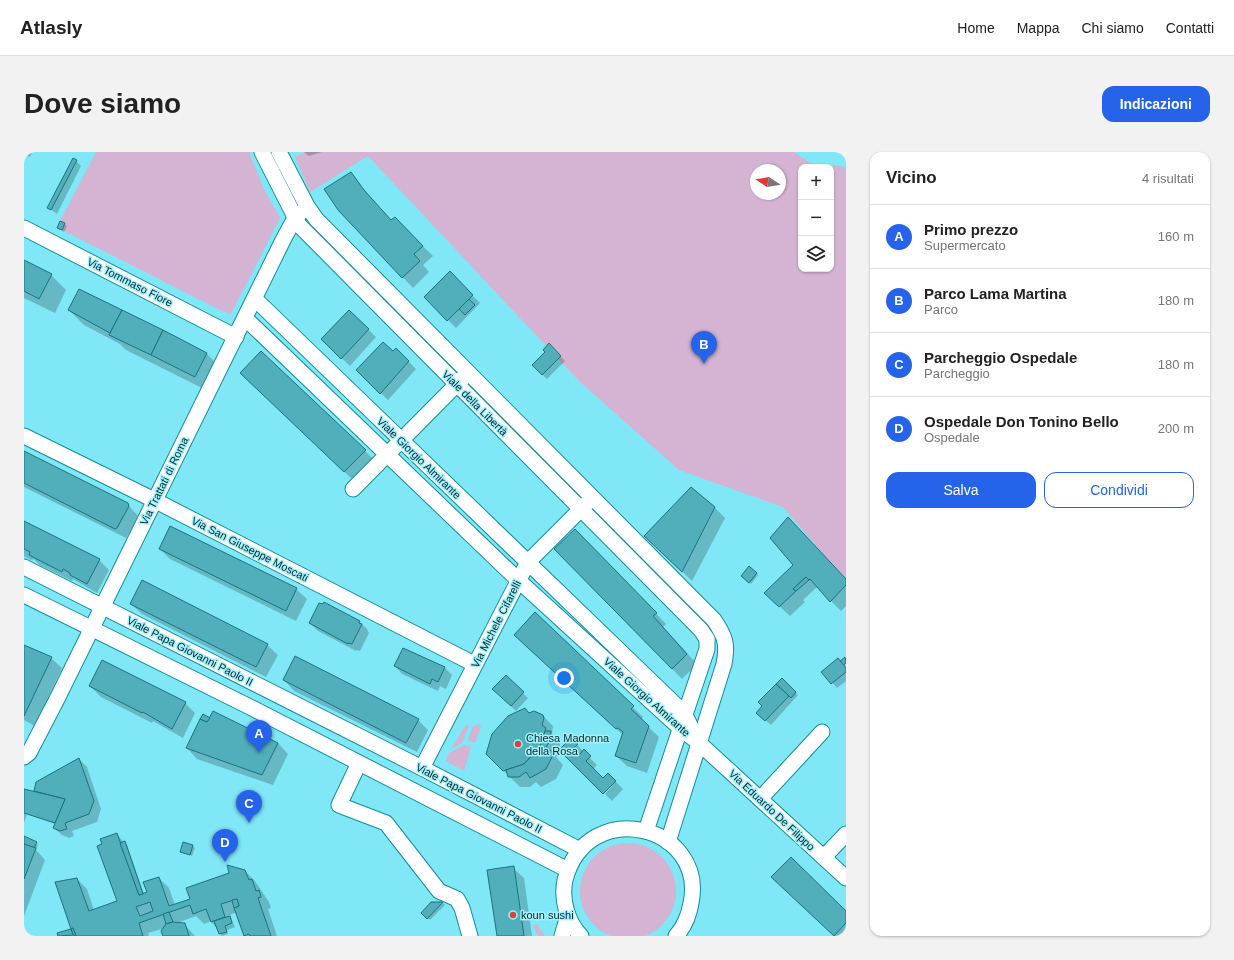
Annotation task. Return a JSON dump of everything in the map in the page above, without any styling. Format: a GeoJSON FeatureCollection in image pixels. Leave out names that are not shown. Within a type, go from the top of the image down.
{"type":"FeatureCollection","features":[{"type":"Feature","properties":{"kind":"street","name":"Viale della Libertà"},"geometry":{"type":"LineString","coordinates":[[262,152],[295,218],[300,225],[701,630],[707,640]]}},
{"type":"Feature","properties":{"kind":"street","name":"Viale della Libertà"},"geometry":{"type":"LineString","coordinates":[[279,152],[307,206],[316,219],[594,497],[714,620],[724,636]]}},
{"type":"Feature","properties":{"kind":"street","name":"Via Trattati di Roma"},"geometry":{"type":"LineString","coordinates":[[24,757],[29,753],[57,699],[154,500],[295,218],[307,206]]}},
{"type":"Feature","properties":{"kind":"street","name":"Via Tommaso Fiore"},"geometry":{"type":"LineString","coordinates":[[24,228],[236,337]]}},
{"type":"Feature","properties":{"kind":"street","name":"Viale Giorgio Almirante"},"geometry":{"type":"LineString","coordinates":[[255,299],[684,713],[698,742]]}},
{"type":"Feature","properties":{"kind":"street","name":"Viale Giorgio Almirante"},"geometry":{"type":"LineString","coordinates":[[245,318],[518,580],[680,728],[698,742]]}},
{"type":"Feature","properties":{"kind":"street"},"geometry":{"type":"LineString","coordinates":[[353,489],[469,372]]}},
{"type":"Feature","properties":{"kind":"street","name":"Via San Giuseppe Moscati"},"geometry":{"type":"LineString","coordinates":[[24,436],[154,500],[474,664]]}},
{"type":"Feature","properties":{"kind":"street","name":"Via Michele Cifarelli"},"geometry":{"type":"LineString","coordinates":[[422,768],[474,664],[528,562],[594,497]]}},
{"type":"Feature","properties":{"kind":"street","name":"Viale Papa Giovanni Paolo II"},"geometry":{"type":"LineString","coordinates":[[24,567],[422,768],[580,850]]}},
{"type":"Feature","properties":{"kind":"street","name":"Viale Papa Giovanni Paolo II"},"geometry":{"type":"LineString","coordinates":[[24,595],[250,707],[568,870]]}},
{"type":"Feature","properties":{"kind":"street"},"geometry":{"type":"LineString","coordinates":[[646,831],[706,649],[707,640],[724,636],[727,650],[724,664],[698,742],[668,842]]}},
{"type":"Feature","properties":{"kind":"street"},"geometry":{"type":"LineString","coordinates":[[250,707],[261,687]]}},
{"type":"Feature","properties":{"kind":"street"},"geometry":{"type":"LineString","coordinates":[[760,799],[822,732]]}},
{"type":"Feature","properties":{"kind":"street"},"geometry":{"type":"LineString","coordinates":[[346,756],[356,735]]}},
{"type":"Feature","properties":{"kind":"street","name":"Via Eduardo De Filippo"},"geometry":{"type":"LineString","coordinates":[[698,742],[846,878]]}},
{"type":"Feature","properties":{"kind":"street"},"geometry":{"type":"LineString","coordinates":[[359,763],[339,805],[386,823],[439,891],[457,899],[462,908],[470,936]]}},
{"type":"Feature","properties":{"kind":"street"},"geometry":{"type":"LineString","coordinates":[[581,936],[568,916],[564,901],[564,885],[568,870],[580,850],[594,838],[610,831],[628,828],[646,831],[668,842],[682,856],[690,875],[693,895],[689,915],[679,935]]}},
{"type":"Feature","properties":{"kind":"street"},"geometry":{"type":"LineString","coordinates":[[824,857],[846,834]]}},
{"type":"Feature","properties":{"kind":"street"},"geometry":{"type":"LineString","coordinates":[[562,936],[568,916]]}},
{"type":"Feature","properties":{"kind":"shaded area"},"geometry":{"type":"Polygon","coordinates":[[[96,152],[249,152],[264,189],[280,218],[231,314],[228,314],[62,230],[65,223],[60,221],[96,152]]]}},
{"type":"Feature","properties":{"kind":"shaded area"},"geometry":{"type":"Polygon","coordinates":[[[306,152],[794,152],[812,164],[798,164],[798,272],[834,272],[834,166],[846,168],[846,581],[783,507],[679,470],[579,381],[368,156],[310,192],[295,157],[306,152]]]}},
{"type":"Feature","properties":{"kind":"shaded area"},"geometry":{"type":"Polygon","coordinates":[[[480,724],[481,726],[475,743],[468,740],[473,726],[480,724]]]}},
{"type":"Feature","properties":{"kind":"shaded area"},"geometry":{"type":"Polygon","coordinates":[[[469,725],[462,743],[451,749],[465,726],[469,725]]]}},
{"type":"Feature","properties":{"kind":"shaded area"},"geometry":{"type":"Polygon","coordinates":[[[464,745],[471,747],[464,771],[446,761],[449,753],[464,745]]]}},
{"type":"Feature","properties":{"kind":"shaded area"},"geometry":{"type":"Polygon","coordinates":[[[628,843],[646,847],[662,857],[672,873],[676,891],[672,909],[662,925],[646,935],[628,939],[610,935],[594,925],[584,909],[580,891],[584,873],[594,857],[610,847],[628,843]]]}},
{"type":"Feature","properties":{"kind":"shaded area"},"geometry":{"type":"Polygon","coordinates":[[[537,924],[545,936],[538,936],[533,925],[537,924]]]}},
{"type":"Feature","properties":{"kind":"building"},"geometry":{"type":"Polygon","coordinates":[[[73,158],[77,160],[51,210],[47,208],[73,158]]]}},
{"type":"Feature","properties":{"kind":"building"},"geometry":{"type":"Polygon","coordinates":[[[351,172],[364,190],[391,220],[395,217],[423,246],[414,254],[420,261],[402,278],[338,210],[324,189],[351,172]]]}},
{"type":"Feature","properties":{"kind":"building"},"geometry":{"type":"Polygon","coordinates":[[[60,221],[65,223],[62,230],[57,228],[60,221]]]}},
{"type":"Feature","properties":{"kind":"building"},"geometry":{"type":"Polygon","coordinates":[[[24,260],[52,274],[39,299],[24,291],[24,260]]]}},
{"type":"Feature","properties":{"kind":"building"},"geometry":{"type":"Polygon","coordinates":[[[450,271],[473,295],[447,321],[424,297],[450,271]]]}},
{"type":"Feature","properties":{"kind":"building"},"geometry":{"type":"Polygon","coordinates":[[[79,289],[122,310],[110,333],[68,310],[79,289]]]}},
{"type":"Feature","properties":{"kind":"building"},"geometry":{"type":"Polygon","coordinates":[[[469,299],[475,305],[465,315],[459,309],[469,299]]]}},
{"type":"Feature","properties":{"kind":"building"},"geometry":{"type":"Polygon","coordinates":[[[122,310],[163,330],[151,355],[109,335],[122,310]]]}},
{"type":"Feature","properties":{"kind":"building"},"geometry":{"type":"Polygon","coordinates":[[[349,310],[369,329],[341,359],[321,339],[349,310]]]}},
{"type":"Feature","properties":{"kind":"building"},"geometry":{"type":"Polygon","coordinates":[[[163,330],[207,353],[195,377],[151,355],[163,330]]]}},
{"type":"Feature","properties":{"kind":"building"},"geometry":{"type":"Polygon","coordinates":[[[383,342],[393,351],[396,348],[409,361],[380,394],[356,370],[383,342]]]}},
{"type":"Feature","properties":{"kind":"building"},"geometry":{"type":"Polygon","coordinates":[[[549,343],[561,356],[542,375],[532,365],[545,352],[543,350],[549,343]]]}},
{"type":"Feature","properties":{"kind":"building"},"geometry":{"type":"Polygon","coordinates":[[[261,351],[366,450],[344,472],[240,373],[261,351]]]}},
{"type":"Feature","properties":{"kind":"building"},"geometry":{"type":"Polygon","coordinates":[[[24,451],[128,503],[129,506],[117,528],[115,529],[24,483],[24,451]]]}},
{"type":"Feature","properties":{"kind":"building"},"geometry":{"type":"Polygon","coordinates":[[[691,487],[715,507],[682,572],[644,536],[691,487]]]}},
{"type":"Feature","properties":{"kind":"building"},"geometry":{"type":"Polygon","coordinates":[[[788,517],[846,579],[846,585],[830,602],[810,579],[809,580],[806,577],[793,589],[796,591],[779,607],[764,593],[793,565],[770,538],[788,517]]]}},
{"type":"Feature","properties":{"kind":"building"},"geometry":{"type":"Polygon","coordinates":[[[24,521],[100,559],[87,584],[70,575],[70,573],[63,569],[62,572],[29,555],[30,552],[24,549],[24,521]]]}},
{"type":"Feature","properties":{"kind":"building"},"geometry":{"type":"Polygon","coordinates":[[[170,526],[297,588],[286,611],[159,549],[170,526]]]}},
{"type":"Feature","properties":{"kind":"building"},"geometry":{"type":"Polygon","coordinates":[[[575,529],[657,613],[653,616],[687,654],[672,669],[554,549],[575,529]]]}},
{"type":"Feature","properties":{"kind":"building"},"geometry":{"type":"Polygon","coordinates":[[[749,566],[757,573],[749,583],[741,576],[749,566]]]}},
{"type":"Feature","properties":{"kind":"building"},"geometry":{"type":"Polygon","coordinates":[[[806,577],[809,580],[796,591],[793,589],[806,577]]]}},
{"type":"Feature","properties":{"kind":"building"},"geometry":{"type":"Polygon","coordinates":[[[142,580],[268,644],[256,667],[130,604],[142,580]]]}},
{"type":"Feature","properties":{"kind":"building"},"geometry":{"type":"Polygon","coordinates":[[[324,602],[360,621],[359,623],[362,624],[352,644],[348,644],[309,623],[319,603],[323,604],[324,602]]]}},
{"type":"Feature","properties":{"kind":"building"},"geometry":{"type":"Polygon","coordinates":[[[535,612],[634,706],[631,709],[649,726],[636,763],[615,756],[623,732],[618,728],[616,729],[514,635],[535,612]]]}},
{"type":"Feature","properties":{"kind":"building"},"geometry":{"type":"Polygon","coordinates":[[[24,645],[52,657],[24,716],[24,645]]]}},
{"type":"Feature","properties":{"kind":"building"},"geometry":{"type":"Polygon","coordinates":[[[403,648],[445,667],[438,682],[432,679],[430,684],[394,666],[403,648]]]}},
{"type":"Feature","properties":{"kind":"building"},"geometry":{"type":"Polygon","coordinates":[[[295,656],[419,719],[406,743],[283,680],[295,656]]]}},
{"type":"Feature","properties":{"kind":"building"},"geometry":{"type":"Polygon","coordinates":[[[845,657],[846,663],[843,665],[840,661],[845,657]]]}},
{"type":"Feature","properties":{"kind":"building"},"geometry":{"type":"Polygon","coordinates":[[[838,658],[846,668],[846,672],[831,684],[821,672],[838,658]]]}},
{"type":"Feature","properties":{"kind":"building"},"geometry":{"type":"Polygon","coordinates":[[[102,660],[186,702],[172,729],[143,712],[142,713],[89,686],[102,660]]]}},
{"type":"Feature","properties":{"kind":"building"},"geometry":{"type":"Polygon","coordinates":[[[506,675],[524,692],[511,706],[492,689],[506,675]]]}},
{"type":"Feature","properties":{"kind":"building"},"geometry":{"type":"Polygon","coordinates":[[[782,678],[796,692],[791,698],[776,684],[782,678]]]}},
{"type":"Feature","properties":{"kind":"building"},"geometry":{"type":"Polygon","coordinates":[[[776,684],[789,696],[765,721],[756,713],[762,706],[758,702],[776,684]]]}},
{"type":"Feature","properties":{"kind":"building","name":"Chiesa Madonna della Rosa"},"geometry":{"type":"Polygon","coordinates":[[[525,708],[529,713],[534,711],[543,715],[544,718],[542,725],[546,728],[540,747],[524,764],[503,771],[486,754],[492,734],[508,716],[525,708]]]}},
{"type":"Feature","properties":{"kind":"building"},"geometry":{"type":"Polygon","coordinates":[[[213,711],[278,743],[262,775],[186,748],[200,719],[207,722],[213,711]]]}},
{"type":"Feature","properties":{"kind":"building"},"geometry":{"type":"Polygon","coordinates":[[[203,714],[210,718],[207,722],[200,719],[203,714]]]}},
{"type":"Feature","properties":{"kind":"building"},"geometry":{"type":"Polygon","coordinates":[[[545,731],[551,731],[550,741],[546,747],[554,753],[546,769],[530,778],[526,772],[519,777],[508,777],[506,770],[524,764],[540,747],[545,731]]]}},
{"type":"Feature","properties":{"kind":"building"},"geometry":{"type":"Polygon","coordinates":[[[571,738],[578,744],[573,749],[579,755],[584,749],[591,756],[586,761],[603,778],[608,773],[616,781],[603,794],[559,750],[571,738]]]}},
{"type":"Feature","properties":{"kind":"building"},"geometry":{"type":"Polygon","coordinates":[[[79,758],[94,801],[89,814],[65,823],[67,829],[60,831],[53,828],[65,799],[34,791],[36,782],[79,758]]]}},
{"type":"Feature","properties":{"kind":"building"},"geometry":{"type":"Polygon","coordinates":[[[24,789],[65,799],[55,823],[24,813],[24,789]]]}},
{"type":"Feature","properties":{"kind":"building"},"geometry":{"type":"Polygon","coordinates":[[[117,833],[139,895],[147,892],[143,882],[159,877],[169,906],[190,899],[186,888],[229,873],[227,865],[245,870],[249,880],[252,879],[256,891],[259,890],[261,897],[258,898],[271,936],[250,936],[249,934],[244,936],[234,908],[239,906],[237,899],[221,904],[225,917],[211,922],[206,909],[193,914],[190,905],[139,923],[143,936],[76,936],[73,928],[71,929],[55,882],[77,878],[89,911],[117,901],[97,846],[102,844],[100,839],[117,833]],[[150,902],[136,907],[140,916],[153,911],[150,902]]]}},
{"type":"Feature","properties":{"kind":"building"},"geometry":{"type":"Polygon","coordinates":[[[24,836],[37,842],[34,848],[24,844],[24,836]]]}},
{"type":"Feature","properties":{"kind":"building"},"geometry":{"type":"Polygon","coordinates":[[[125,841],[143,894],[139,895],[120,843],[125,841]]]}},
{"type":"Feature","properties":{"kind":"building"},"geometry":{"type":"Polygon","coordinates":[[[183,842],[193,845],[190,855],[180,852],[183,842]]]}},
{"type":"Feature","properties":{"kind":"building"},"geometry":{"type":"Polygon","coordinates":[[[24,844],[36,848],[24,879],[24,844]]]}},
{"type":"Feature","properties":{"kind":"building"},"geometry":{"type":"Polygon","coordinates":[[[791,857],[846,911],[846,923],[834,936],[771,877],[791,857]]]}},
{"type":"Feature","properties":{"kind":"building"},"geometry":{"type":"Polygon","coordinates":[[[514,866],[524,936],[497,936],[487,870],[514,866]]]}},
{"type":"Feature","properties":{"kind":"building"},"geometry":{"type":"Polygon","coordinates":[[[237,899],[239,906],[234,908],[232,900],[237,899]]]}},
{"type":"Feature","properties":{"kind":"building"},"geometry":{"type":"Polygon","coordinates":[[[431,902],[443,902],[427,919],[421,913],[431,902]]]}},
{"type":"Feature","properties":{"kind":"building"},"geometry":{"type":"Polygon","coordinates":[[[169,912],[173,922],[166,924],[163,914],[169,912]]]}},
{"type":"Feature","properties":{"kind":"building"},"geometry":{"type":"Polygon","coordinates":[[[230,916],[232,923],[225,926],[227,932],[219,934],[214,921],[230,916]]]}},
{"type":"Feature","properties":{"kind":"building"},"geometry":{"type":"Polygon","coordinates":[[[173,922],[185,923],[189,936],[163,936],[161,931],[166,924],[173,922]]]}},
{"type":"Feature","properties":{"kind":"building"},"geometry":{"type":"Polygon","coordinates":[[[73,928],[76,936],[73,935],[71,929],[73,928]]]}},
{"type":"Feature","properties":{"kind":"building"},"geometry":{"type":"Polygon","coordinates":[[[71,929],[73,935],[58,936],[57,933],[71,929]]]}},
{"type":"Feature","properties":{"kind":"place","name":"Parco Lama Martina"},"geometry":{"type":"Point","coordinates":[704,364]}},
{"type":"Feature","properties":{"kind":"place","name":"Chiesa Madonna della Rosa"},"geometry":{"type":"Point","coordinates":[518,744]}},
{"type":"Feature","properties":{"kind":"place","name":"Primo prezzo"},"geometry":{"type":"Point","coordinates":[259,753]}},
{"type":"Feature","properties":{"kind":"place","name":"Parcheggio Ospedale"},"geometry":{"type":"Point","coordinates":[249,823]}},
{"type":"Feature","properties":{"kind":"place","name":"Ospedale Don Tonino Bello"},"geometry":{"type":"Point","coordinates":[225,862]}},
{"type":"Feature","properties":{"kind":"place","name":"koun sushi"},"geometry":{"type":"Point","coordinates":[513,915]}}]}
